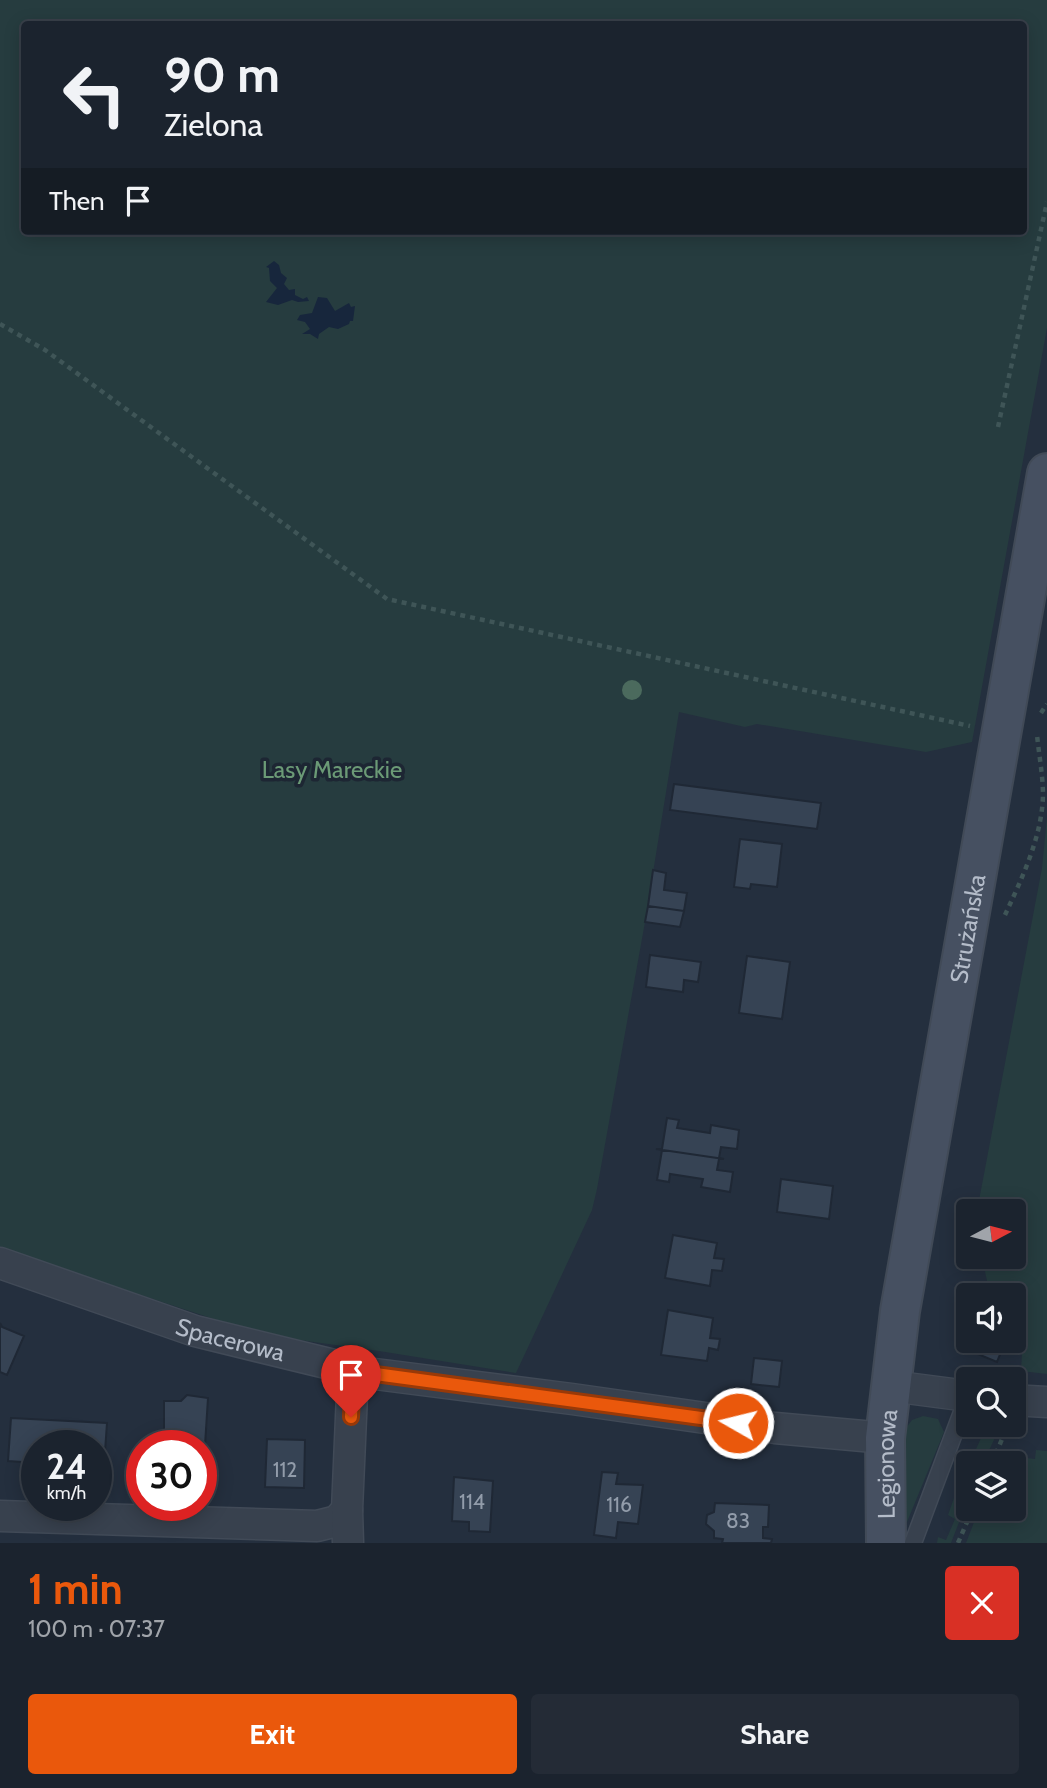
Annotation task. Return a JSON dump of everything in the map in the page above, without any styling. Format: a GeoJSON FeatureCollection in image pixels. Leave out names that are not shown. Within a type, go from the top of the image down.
{"type":"FeatureCollection","features":[{"type":"Feature","properties":{"kind":"main road","name":"Strużańska"},"geometry":{"type":"LineString","coordinates":[[891,1386],[920,1189],[1047,473]]}},
{"type":"Feature","properties":{"kind":"main road","name":"Legionowa"},"geometry":{"type":"LineString","coordinates":[[886,1543],[885,1438],[891,1386]]}},
{"type":"Feature","properties":{"kind":"street","name":"Spacerowa"},"geometry":{"type":"LineString","coordinates":[[0,1263],[195,1331],[368,1373],[775,1428],[885,1438]]}},
{"type":"Feature","properties":{"kind":"street"},"geometry":{"type":"LineString","coordinates":[[348,1543],[352,1394],[368,1373]]}},
{"type":"Feature","properties":{"kind":"street"},"geometry":{"type":"LineString","coordinates":[[891,1386],[956,1394]]}},
{"type":"Feature","properties":{"kind":"street"},"geometry":{"type":"LineString","coordinates":[[1026,1401],[1047,1402]]}},
{"type":"Feature","properties":{"kind":"street"},"geometry":{"type":"LineString","coordinates":[[0,1516],[99,1531],[317,1526],[337,1521],[347,1510]]}},
{"type":"Feature","properties":{"kind":"lane"},"geometry":{"type":"LineString","coordinates":[[913,1543],[956,1428]]}},
{"type":"Feature","properties":{"kind":"path"},"geometry":{"type":"LineString","coordinates":[[998,427],[1047,202]]}},
{"type":"Feature","properties":{"kind":"path"},"geometry":{"type":"LineString","coordinates":[[0,324],[45,349],[387,599],[1001,733]]}},
{"type":"Feature","properties":{"kind":"path"},"geometry":{"type":"LineString","coordinates":[[1001,923],[1025,873],[1040,822],[1043,795],[1037,735],[1042,711],[1047,704]]}},
{"type":"Feature","properties":{"kind":"path"},"geometry":{"type":"LineString","coordinates":[[958,1543],[967,1521]]}},
{"type":"Feature","properties":{"kind":"green space","name":"Lasy Mareckie"},"geometry":{"type":"Polygon","coordinates":[[[0,0],[1047,0],[1047,328],[972,742],[926,752],[757,724],[745,727],[679,712],[645,922],[592,1210],[516,1373],[263,1335],[0,1249],[0,0]]]}},
{"type":"Feature","properties":{"kind":"green space"},"geometry":{"type":"Polygon","coordinates":[[[1047,817],[1047,1374],[1026,1372],[1026,1367],[1021,1367],[1022,1353],[1026,1353],[1026,1283],[987,1283],[985,1269],[1026,1269],[1026,1199],[979,1199],[1042,868],[1047,817]]]}},
{"type":"Feature","properties":{"kind":"green space"},"geometry":{"type":"Polygon","coordinates":[[[923,1416],[938,1419],[944,1432],[907,1522],[903,1525],[903,1432],[912,1420],[923,1416]]]}},
{"type":"Feature","properties":{"kind":"green space"},"geometry":{"type":"Polygon","coordinates":[[[982,1437],[995,1437],[989,1451],[975,1451],[982,1437]]]}},
{"type":"Feature","properties":{"kind":"green space"},"geometry":{"type":"Polygon","coordinates":[[[1036,1450],[1047,1451],[1047,1543],[966,1543],[974,1521],[1026,1521],[1026,1458],[1035,1459],[1036,1450]]]}},
{"type":"Feature","properties":{"kind":"green space"},"geometry":{"type":"Polygon","coordinates":[[[955,1495],[956,1521],[960,1521],[951,1543],[937,1543],[938,1537],[946,1540],[955,1519],[948,1515],[955,1495]]]}},
{"type":"Feature","properties":{"kind":"water"},"geometry":{"type":"Polygon","coordinates":[[[274,261],[287,278],[284,284],[289,290],[295,289],[295,295],[303,299],[307,297],[309,301],[292,300],[278,305],[266,302],[277,288],[270,281],[269,268],[266,267],[274,261]]]}},
{"type":"Feature","properties":{"kind":"water"},"geometry":{"type":"Polygon","coordinates":[[[318,297],[327,298],[335,311],[349,303],[351,307],[355,306],[353,321],[338,329],[329,327],[319,334],[318,339],[310,334],[302,334],[310,329],[305,322],[297,320],[300,315],[312,313],[318,297]]]}},
{"type":"Feature","properties":{"kind":"building"},"geometry":{"type":"Polygon","coordinates":[[[674,784],[821,803],[817,829],[670,810],[674,784]]]}},
{"type":"Feature","properties":{"kind":"building"},"geometry":{"type":"Polygon","coordinates":[[[740,839],[782,844],[777,887],[751,884],[750,889],[734,887],[740,839]]]}},
{"type":"Feature","properties":{"kind":"building"},"geometry":{"type":"Polygon","coordinates":[[[653,870],[666,873],[664,890],[687,893],[684,911],[648,906],[653,870]]]}},
{"type":"Feature","properties":{"kind":"building"},"geometry":{"type":"Polygon","coordinates":[[[648,906],[684,911],[680,927],[645,922],[648,906]]]}},
{"type":"Feature","properties":{"kind":"building"},"geometry":{"type":"Polygon","coordinates":[[[650,955],[701,962],[698,982],[684,980],[683,992],[646,987],[650,955]]]}},
{"type":"Feature","properties":{"kind":"building"},"geometry":{"type":"Polygon","coordinates":[[[747,956],[790,962],[782,1019],[739,1013],[747,956]]]}},
{"type":"Feature","properties":{"kind":"building"},"geometry":{"type":"Polygon","coordinates":[[[667,1118],[679,1120],[677,1128],[710,1133],[711,1125],[739,1130],[737,1149],[721,1147],[719,1158],[724,1159],[656,1149],[662,1149],[667,1118]]]}},
{"type":"Feature","properties":{"kind":"building"},"geometry":{"type":"Polygon","coordinates":[[[656,1149],[724,1159],[719,1159],[717,1170],[733,1172],[730,1192],[701,1187],[703,1179],[670,1174],[669,1182],[657,1180],[662,1150],[656,1149]]]}},
{"type":"Feature","properties":{"kind":"building"},"geometry":{"type":"Polygon","coordinates":[[[781,1179],[833,1186],[829,1219],[777,1212],[781,1179]]]}},
{"type":"Feature","properties":{"kind":"building"},"geometry":{"type":"Polygon","coordinates":[[[673,1235],[717,1243],[714,1258],[724,1259],[722,1271],[712,1270],[710,1286],[665,1278],[673,1235]]]}},
{"type":"Feature","properties":{"kind":"building"},"geometry":{"type":"Polygon","coordinates":[[[668,1310],[713,1318],[710,1338],[720,1339],[718,1350],[709,1348],[707,1361],[661,1355],[668,1310]]]}},
{"type":"Feature","properties":{"kind":"building"},"geometry":{"type":"Polygon","coordinates":[[[0,1323],[2,1327],[24,1336],[7,1375],[0,1372],[0,1323]]]}},
{"type":"Feature","properties":{"kind":"building"},"geometry":{"type":"Polygon","coordinates":[[[975,1353],[1001,1353],[997,1362],[975,1353]]]}},
{"type":"Feature","properties":{"kind":"building"},"geometry":{"type":"Polygon","coordinates":[[[754,1358],[782,1361],[779,1387],[751,1384],[754,1358]]]}},
{"type":"Feature","properties":{"kind":"building"},"geometry":{"type":"Polygon","coordinates":[[[187,1395],[208,1398],[206,1430],[164,1430],[164,1401],[181,1401],[187,1395]]]}},
{"type":"Feature","properties":{"kind":"building"},"geometry":{"type":"Polygon","coordinates":[[[11,1418],[107,1423],[107,1430],[21,1430],[21,1462],[8,1461],[11,1418]]]}},
{"type":"Feature","properties":{"kind":"building"},"geometry":{"type":"Polygon","coordinates":[[[267,1439],[305,1440],[304,1488],[265,1487],[267,1439]]]}},
{"type":"Feature","properties":{"kind":"building"},"geometry":{"type":"Polygon","coordinates":[[[602,1472],[618,1473],[616,1484],[643,1485],[638,1524],[618,1522],[616,1538],[594,1535],[602,1472]]]}},
{"type":"Feature","properties":{"kind":"building"},"geometry":{"type":"Polygon","coordinates":[[[454,1477],[493,1481],[490,1532],[469,1531],[469,1522],[452,1521],[454,1477]]]}},
{"type":"Feature","properties":{"kind":"building"},"geometry":{"type":"Polygon","coordinates":[[[715,1503],[769,1505],[768,1527],[763,1527],[763,1538],[772,1539],[771,1543],[722,1543],[723,1539],[714,1538],[714,1531],[706,1524],[707,1515],[714,1512],[715,1503]]]}},
{"type":"Feature","properties":{"kind":"route"},"geometry":{"type":"LineString","coordinates":[[351,1417],[352,1394],[368,1373],[738,1423]]}}]}
